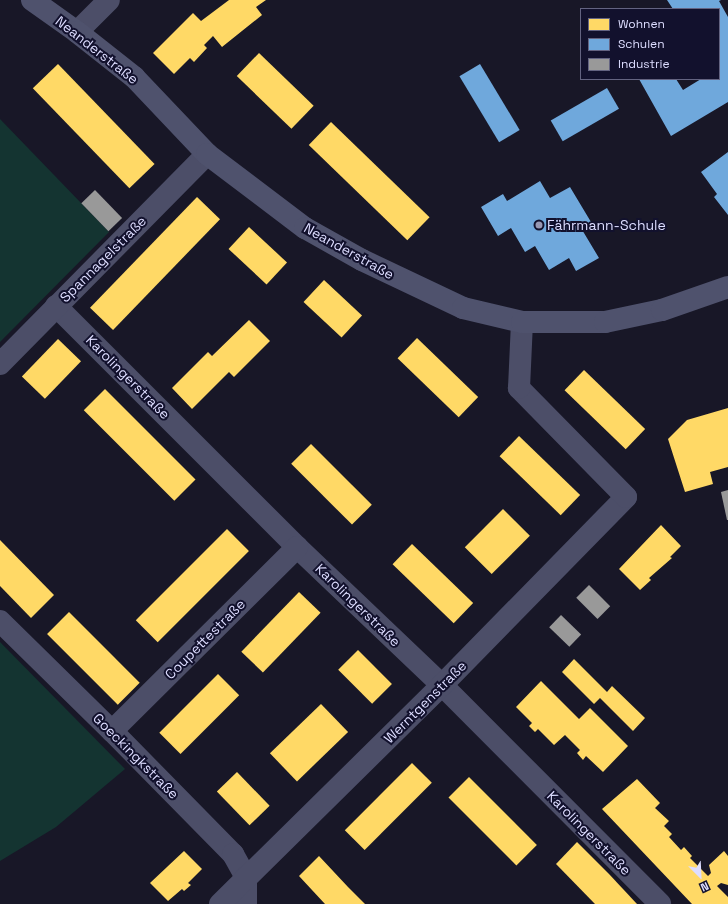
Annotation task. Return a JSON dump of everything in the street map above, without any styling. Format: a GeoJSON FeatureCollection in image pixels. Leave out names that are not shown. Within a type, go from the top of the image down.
{"type":"FeatureCollection","features":[{"type":"Feature","properties":{"kind":"street","name":"Neanderstraße"},"geometry":{"type":"LineString","coordinates":[[32,0],[77,32],[134,77],[207,154],[305,228],[362,260],[463,308],[522,322],[605,322],[662,310],[728,287]]}},
{"type":"Feature","properties":{"kind":"street"},"geometry":{"type":"LineString","coordinates":[[77,32],[109,0]]}},
{"type":"Feature","properties":{"kind":"street","name":"Spannagelstraße"},"geometry":{"type":"LineString","coordinates":[[0,364],[207,154]]}},
{"type":"Feature","properties":{"kind":"street","name":"Karolingerstraße"},"geometry":{"type":"LineString","coordinates":[[56,306],[297,547],[442,686],[660,904]]}},
{"type":"Feature","properties":{"kind":"street","name":"Werntgenstraße"},"geometry":{"type":"LineString","coordinates":[[220,904],[442,686],[626,496],[518,388],[522,322]]}},
{"type":"Feature","properties":{"kind":"street","name":"Coupettestraße"},"geometry":{"type":"LineString","coordinates":[[112,731],[297,547]]}},
{"type":"Feature","properties":{"kind":"street","name":"Goeckingkstraße"},"geometry":{"type":"LineString","coordinates":[[0,621],[112,731],[233,854],[246,877],[246,904]]}},
{"type":"Feature","properties":{"kind":"green space"},"geometry":{"type":"Polygon","coordinates":[[[0,119],[109,232],[0,342],[0,119]]]}},
{"type":"Feature","properties":{"kind":"green space"},"geometry":{"type":"Polygon","coordinates":[[[0,642],[125,769],[56,827],[0,861],[0,642]]]}},
{"type":"Feature","properties":{"kind":"building: Wohnen"},"geometry":{"type":"Polygon","coordinates":[[[229,0],[266,0],[256,7],[262,15],[222,47],[213,36],[204,45],[207,48],[194,62],[190,58],[174,74],[153,53],[193,13],[201,21],[229,0]]]}},
{"type":"Feature","properties":{"kind":"building: Wohnen"},"geometry":{"type":"Polygon","coordinates":[[[259,53],[314,106],[291,129],[237,76],[259,53]]]}},
{"type":"Feature","properties":{"kind":"building: Wohnen"},"geometry":{"type":"Polygon","coordinates":[[[58,64],[155,164],[129,188],[33,88],[58,64]]]}},
{"type":"Feature","properties":{"kind":"building: Wohnen"},"geometry":{"type":"Polygon","coordinates":[[[331,122],[430,217],[407,240],[309,145],[331,122]]]}},
{"type":"Feature","properties":{"kind":"building: Wohnen"},"geometry":{"type":"Polygon","coordinates":[[[197,197],[220,219],[113,330],[90,308],[197,197]]]}},
{"type":"Feature","properties":{"kind":"building: Wohnen"},"geometry":{"type":"Polygon","coordinates":[[[249,227],[287,262],[267,284],[229,249],[249,227]]]}},
{"type":"Feature","properties":{"kind":"building: Wohnen"},"geometry":{"type":"Polygon","coordinates":[[[324,280],[362,315],[342,337],[304,302],[324,280]]]}},
{"type":"Feature","properties":{"kind":"building: Wohnen"},"geometry":{"type":"Polygon","coordinates":[[[249,320],[270,341],[234,377],[229,372],[192,409],[172,388],[208,352],[212,356],[249,320]]]}},
{"type":"Feature","properties":{"kind":"building: Wohnen"},"geometry":{"type":"Polygon","coordinates":[[[417,338],[478,397],[459,417],[398,358],[417,338]]]}},
{"type":"Feature","properties":{"kind":"building: Wohnen"},"geometry":{"type":"Polygon","coordinates":[[[58,339],[81,361],[45,399],[22,376],[58,339]]]}},
{"type":"Feature","properties":{"kind":"building: Wohnen"},"geometry":{"type":"Polygon","coordinates":[[[584,370],[645,429],[626,449],[565,390],[584,370]]]}},
{"type":"Feature","properties":{"kind":"building: Wohnen"},"geometry":{"type":"Polygon","coordinates":[[[105,389],[196,480],[174,501],[84,410],[105,389]]]}},
{"type":"Feature","properties":{"kind":"building: Wohnen"},"geometry":{"type":"Polygon","coordinates":[[[728,408],[728,467],[710,472],[713,484],[685,492],[668,439],[687,420],[728,408]]]}},
{"type":"Feature","properties":{"kind":"building: Wohnen"},"geometry":{"type":"Polygon","coordinates":[[[519,436],[580,495],[561,515],[500,456],[519,436]]]}},
{"type":"Feature","properties":{"kind":"building: Wohnen"},"geometry":{"type":"Polygon","coordinates":[[[311,444],[372,505],[352,525],[291,464],[311,444]]]}},
{"type":"Feature","properties":{"kind":"building: Wohnen"},"geometry":{"type":"Polygon","coordinates":[[[503,509],[530,536],[492,574],[465,547],[503,509]]]}},
{"type":"Feature","properties":{"kind":"building: Wohnen"},"geometry":{"type":"Polygon","coordinates":[[[661,525],[681,546],[670,557],[672,558],[649,578],[651,580],[640,590],[619,569],[661,525]]]}},
{"type":"Feature","properties":{"kind":"building: Wohnen"},"geometry":{"type":"Polygon","coordinates":[[[227,529],[249,551],[158,642],[136,620],[227,529]]]}},
{"type":"Feature","properties":{"kind":"building: Wohnen"},"geometry":{"type":"Polygon","coordinates":[[[0,540],[54,595],[31,618],[0,586],[0,540]]]}},
{"type":"Feature","properties":{"kind":"building: Wohnen"},"geometry":{"type":"Polygon","coordinates":[[[412,544],[473,603],[454,623],[393,564],[412,544]]]}},
{"type":"Feature","properties":{"kind":"building: Wohnen"},"geometry":{"type":"Polygon","coordinates":[[[299,592],[321,613],[263,673],[241,652],[299,592]]]}},
{"type":"Feature","properties":{"kind":"building: Wohnen"},"geometry":{"type":"Polygon","coordinates":[[[69,612],[140,683],[118,705],[47,634],[69,612]]]}},
{"type":"Feature","properties":{"kind":"building: Wohnen"},"geometry":{"type":"Polygon","coordinates":[[[358,650],[392,684],[372,704],[338,670],[358,650]]]}},
{"type":"Feature","properties":{"kind":"building: Wohnen"},"geometry":{"type":"Polygon","coordinates":[[[574,659],[607,692],[612,686],[645,718],[633,731],[600,698],[594,704],[562,672],[574,659]]]}},
{"type":"Feature","properties":{"kind":"building: Wohnen"},"geometry":{"type":"Polygon","coordinates":[[[218,674],[239,695],[181,754],[159,733],[218,674]]]}},
{"type":"Feature","properties":{"kind":"building: Wohnen"},"geometry":{"type":"Polygon","coordinates":[[[541,681],[579,719],[590,708],[628,746],[603,772],[586,756],[583,760],[577,753],[580,750],[565,735],[554,745],[538,729],[535,732],[529,726],[532,723],[516,707],[541,681]]]}},
{"type":"Feature","properties":{"kind":"building: Wohnen"},"geometry":{"type":"Polygon","coordinates":[[[321,704],[348,732],[297,781],[270,753],[321,704]]]}},
{"type":"Feature","properties":{"kind":"building: Wohnen"},"geometry":{"type":"Polygon","coordinates":[[[412,763],[432,783],[365,850],[345,830],[412,763]]]}},
{"type":"Feature","properties":{"kind":"building: Wohnen"},"geometry":{"type":"Polygon","coordinates":[[[237,772],[270,806],[250,825],[217,791],[237,772]]]}},
{"type":"Feature","properties":{"kind":"building: Wohnen"},"geometry":{"type":"Polygon","coordinates":[[[469,777],[537,845],[516,865],[448,798],[469,777]]]}},
{"type":"Feature","properties":{"kind":"building: Wohnen"},"geometry":{"type":"Polygon","coordinates":[[[637,779],[660,803],[655,808],[669,821],[664,826],[672,834],[669,837],[681,850],[684,847],[692,856],[690,858],[708,876],[711,873],[709,865],[724,851],[728,856],[728,885],[721,883],[717,886],[728,897],[728,904],[692,904],[602,809],[637,779]]]}},
{"type":"Feature","properties":{"kind":"building: Wohnen"},"geometry":{"type":"Polygon","coordinates":[[[577,842],[637,904],[595,904],[556,864],[577,842]]]}},
{"type":"Feature","properties":{"kind":"building: Wohnen"},"geometry":{"type":"Polygon","coordinates":[[[184,851],[202,869],[188,883],[191,885],[184,891],[182,889],[168,901],[150,883],[184,851]]]}},
{"type":"Feature","properties":{"kind":"building: Wohnen"},"geometry":{"type":"Polygon","coordinates":[[[319,856],[365,904],[325,904],[299,876],[319,856]]]}},
{"type":"Feature","properties":{"kind":"building: Schulen"},"geometry":{"type":"Polygon","coordinates":[[[667,0],[721,0],[719,1],[728,17],[728,102],[671,136],[640,80],[677,80],[683,90],[699,80],[720,80],[720,8],[672,8],[667,0]]]}},
{"type":"Feature","properties":{"kind":"building: Schulen"},"geometry":{"type":"Polygon","coordinates":[[[480,64],[520,130],[499,142],[459,76],[480,64]]]}},
{"type":"Feature","properties":{"kind":"building: Schulen"},"geometry":{"type":"Polygon","coordinates":[[[607,88],[619,109],[563,141],[551,120],[607,88]]]}},
{"type":"Feature","properties":{"kind":"building: Schulen"},"geometry":{"type":"Polygon","coordinates":[[[728,152],[728,215],[714,197],[717,194],[701,172],[728,152]]]}},
{"type":"Feature","properties":{"kind":"building: Schulen","name":"Fährmann-Schule"},"geometry":{"type":"Polygon","coordinates":[[[540,181],[550,198],[570,187],[591,222],[581,228],[599,258],[576,271],[569,258],[549,270],[535,246],[525,252],[511,228],[498,236],[481,207],[503,194],[507,201],[540,181]]]}},
{"type":"Feature","properties":{"kind":"building: Industrie"},"geometry":{"type":"Polygon","coordinates":[[[95,190],[122,218],[108,231],[81,203],[95,190]]]}},
{"type":"Feature","properties":{"kind":"building: Industrie"},"geometry":{"type":"Polygon","coordinates":[[[728,490],[728,520],[727,520],[721,492],[728,490]]]}},
{"type":"Feature","properties":{"kind":"building: Industrie"},"geometry":{"type":"Polygon","coordinates":[[[589,585],[610,606],[597,619],[576,598],[589,585]]]}},
{"type":"Feature","properties":{"kind":"building: Industrie"},"geometry":{"type":"Polygon","coordinates":[[[561,615],[581,634],[569,647],[549,627],[561,615]]]}},
{"type":"Feature","properties":{"kind":"place","name":"Fährmann-Schule"},"geometry":{"type":"Point","coordinates":[539,225]}}]}
